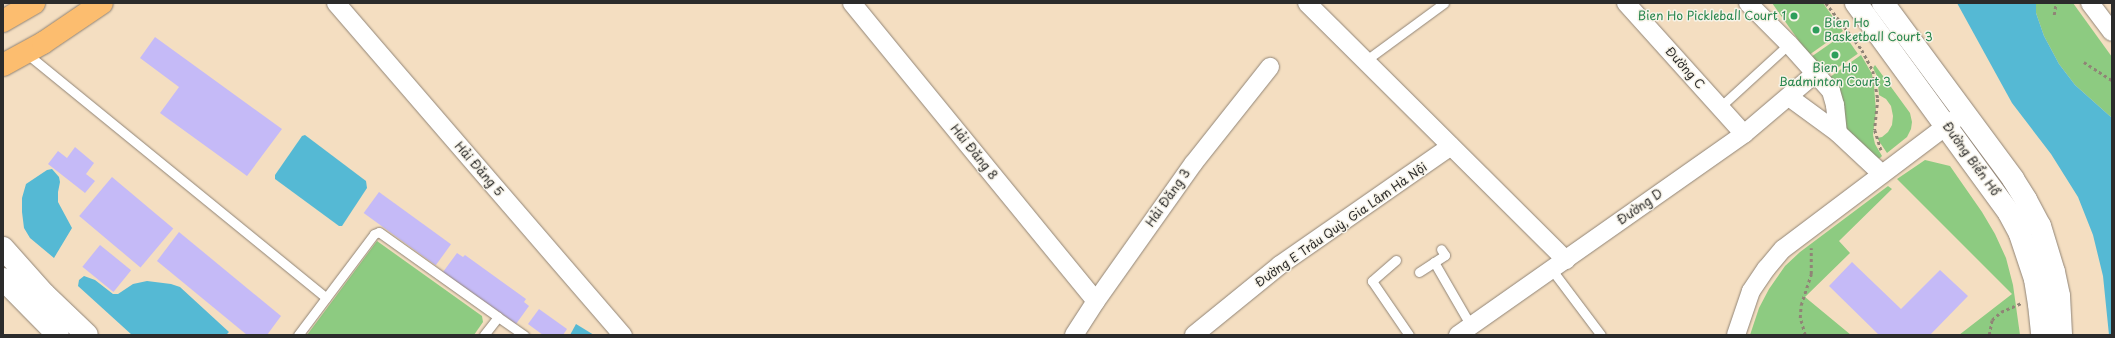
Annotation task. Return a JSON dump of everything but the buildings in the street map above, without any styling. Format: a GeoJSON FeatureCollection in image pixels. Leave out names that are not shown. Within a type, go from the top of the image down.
{"type":"FeatureCollection","features":[{"type":"Feature","properties":{"kind":"main road"},"geometry":{"type":"LineString","coordinates":[[3,21],[34,3]]}},
{"type":"Feature","properties":{"kind":"main road"},"geometry":{"type":"LineString","coordinates":[[3,65],[26,53],[102,3]]}},
{"type":"Feature","properties":{"kind":"street","name":"Hải Đăng 5"},"geometry":{"type":"LineString","coordinates":[[336,3],[623,335]]}},
{"type":"Feature","properties":{"kind":"street","name":"Hải Đăng 8"},"geometry":{"type":"LineString","coordinates":[[852,3],[1096,301]]}},
{"type":"Feature","properties":{"kind":"street"},"geometry":{"type":"LineString","coordinates":[[1307,3],[1451,146],[1559,265]]}},
{"type":"Feature","properties":{"kind":"street","name":"Đường C"},"geometry":{"type":"LineString","coordinates":[[1626,3],[1744,134]]}},
{"type":"Feature","properties":{"kind":"street"},"geometry":{"type":"LineString","coordinates":[[1748,3],[1816,73],[1834,97],[1838,133]]}},
{"type":"Feature","properties":{"kind":"street","name":"Đường Biển Hồ"},"geometry":{"type":"LineString","coordinates":[[1856,3],[2003,203],[2020,234],[2035,279],[2040,304],[2042,335]]}},
{"type":"Feature","properties":{"kind":"street","name":"Đường Biển Hồ"},"geometry":{"type":"LineString","coordinates":[[1883,3],[2020,189],[2040,226],[2054,272],[2059,296],[2062,335]]}},
{"type":"Feature","properties":{"kind":"street"},"geometry":{"type":"LineString","coordinates":[[2090,3],[2112,32]]}},
{"type":"Feature","properties":{"kind":"street","name":"Hải Đăng 3"},"geometry":{"type":"LineString","coordinates":[[1074,335],[1096,301],[1192,164],[1270,67]]}},
{"type":"Feature","properties":{"kind":"street","name":"Đường D"},"geometry":{"type":"LineString","coordinates":[[1461,333],[1744,134],[1816,73]]}},
{"type":"Feature","properties":{"kind":"street"},"geometry":{"type":"LineString","coordinates":[[1789,97],[1838,133],[1882,174]]}},
{"type":"Feature","properties":{"kind":"street"},"geometry":{"type":"LineString","coordinates":[[1736,335],[1751,291],[1774,258],[1793,240],[1964,113]]}},
{"type":"Feature","properties":{"kind":"street","name":"Đường E Trâu Quỳ, Gia Lâm Hà Nội"},"geometry":{"type":"LineString","coordinates":[[1194,335],[1280,265],[1451,146]]}},
{"type":"Feature","properties":{"kind":"street"},"geometry":{"type":"LineString","coordinates":[[3,248],[44,294],[87,335]]}},
{"type":"Feature","properties":{"kind":"street"},"geometry":{"type":"LineString","coordinates":[[3,279],[58,335]]}},
{"type":"Feature","properties":{"kind":"lane"},"geometry":{"type":"LineString","coordinates":[[1365,61],[1444,3]]}},
{"type":"Feature","properties":{"kind":"lane"},"geometry":{"type":"LineString","coordinates":[[1720,106],[1789,44]]}},
{"type":"Feature","properties":{"kind":"lane"},"geometry":{"type":"LineString","coordinates":[[26,53],[326,298]]}},
{"type":"Feature","properties":{"kind":"lane"},"geometry":{"type":"LineString","coordinates":[[298,335],[374,234],[380,232],[524,335]]}},
{"type":"Feature","properties":{"kind":"lane"},"geometry":{"type":"LineString","coordinates":[[1419,272],[1446,255],[1441,249]]}},
{"type":"Feature","properties":{"kind":"lane"},"geometry":{"type":"LineString","coordinates":[[1396,260],[1372,282],[1409,335]]}},
{"type":"Feature","properties":{"kind":"lane"},"geometry":{"type":"LineString","coordinates":[[1434,262],[1461,333]]}},
{"type":"Feature","properties":{"kind":"lane"},"geometry":{"type":"LineString","coordinates":[[1559,265],[1601,335]]}},
{"type":"Feature","properties":{"kind":"lane"},"geometry":{"type":"LineString","coordinates":[[484,335],[498,316]]}},
{"type":"Feature","properties":{"kind":"path"},"geometry":{"type":"LineString","coordinates":[[1826,3],[1862,50],[1873,71],[1878,98],[1875,130],[1878,144],[1884,155]]}},
{"type":"Feature","properties":{"kind":"path"},"geometry":{"type":"LineString","coordinates":[[2054,15],[2056,3]]}},
{"type":"Feature","properties":{"kind":"path"},"geometry":{"type":"LineString","coordinates":[[2084,62],[2112,80]]}},
{"type":"Feature","properties":{"kind":"path"},"geometry":{"type":"LineString","coordinates":[[1805,335],[1800,318],[1801,305],[1811,274],[1810,242]]}},
{"type":"Feature","properties":{"kind":"path"},"geometry":{"type":"LineString","coordinates":[[1988,335],[1992,320],[2001,312],[2024,302]]}},
{"type":"Feature","properties":{"kind":"green space","name":"Bien Ho Basketball Court 3"},"geometry":{"type":"Polygon","coordinates":[[[1772,3],[1823,3],[1843,31],[1809,55],[1772,3]]]}},
{"type":"Feature","properties":{"kind":"green space"},"geometry":{"type":"Polygon","coordinates":[[[2036,3],[2073,3],[2112,57],[2112,118],[2075,85],[2059,64],[2044,36],[2036,13],[2036,3]]]}},
{"type":"Feature","properties":{"kind":"green space","name":"Bien Ho Badminton Court 3"},"geometry":{"type":"Polygon","coordinates":[[[1844,34],[1858,54],[1826,76],[1812,56],[1844,34]]]}},
{"type":"Feature","properties":{"kind":"green space"},"geometry":{"type":"Polygon","coordinates":[[[1861,55],[1872,74],[1874,86],[1876,111],[1873,135],[1875,144],[1882,156],[1877,159],[1841,125],[1836,85],[1830,77],[1861,55]]]}},
{"type":"Feature","properties":{"kind":"green space"},"geometry":{"type":"Polygon","coordinates":[[[1875,65],[1910,113],[1912,122],[1911,129],[1907,137],[1887,153],[1877,138],[1882,137],[1888,132],[1892,125],[1893,116],[1891,106],[1886,99],[1879,95],[1877,76],[1873,68],[1875,65]]]}},
{"type":"Feature","properties":{"kind":"green space"},"geometry":{"type":"Polygon","coordinates":[[[1925,160],[1950,166],[1982,212],[1995,234],[2006,258],[2013,285],[2020,335],[1959,335],[2012,294],[1897,179],[1925,160]]]}},
{"type":"Feature","properties":{"kind":"green space"},"geometry":{"type":"Polygon","coordinates":[[[1888,186],[1892,189],[1839,241],[1850,253],[1805,297],[1851,335],[1750,335],[1759,308],[1769,289],[1785,266],[1800,252],[1888,186]]]}},
{"type":"Feature","properties":{"kind":"green space"},"geometry":{"type":"Polygon","coordinates":[[[377,241],[482,316],[483,322],[474,335],[307,335],[377,241]]]}},
{"type":"Feature","properties":{"kind":"water"},"geometry":{"type":"Polygon","coordinates":[[[1957,3],[2036,3],[2036,13],[2044,36],[2059,64],[2075,85],[2112,118],[2112,335],[2109,335],[2103,276],[2093,235],[2078,197],[2051,154],[2012,103],[1957,3]]]}},
{"type":"Feature","properties":{"kind":"water"},"geometry":{"type":"Polygon","coordinates":[[[305,135],[366,181],[367,188],[342,226],[339,226],[275,179],[275,175],[302,136],[305,135]]]}},
{"type":"Feature","properties":{"kind":"water"},"geometry":{"type":"Polygon","coordinates":[[[52,169],[59,177],[60,182],[58,202],[72,228],[54,258],[30,238],[24,228],[22,212],[22,198],[26,184],[47,170],[52,169]]]}},
{"type":"Feature","properties":{"kind":"water"},"geometry":{"type":"Polygon","coordinates":[[[84,276],[95,280],[113,294],[118,294],[133,284],[147,281],[171,284],[180,287],[229,332],[226,335],[132,335],[78,286],[79,280],[84,276]]]}},
{"type":"Feature","properties":{"kind":"water"},"geometry":{"type":"Polygon","coordinates":[[[576,324],[594,335],[570,335],[576,324]]]}},
{"type":"Feature","properties":{"kind":"place","name":"Bien Ho Pickleball Court 1"},"geometry":{"type":"Point","coordinates":[1794,16]}},
{"type":"Feature","properties":{"kind":"place","name":"Bien Ho Basketball Court 3"},"geometry":{"type":"Point","coordinates":[1816,30]}},
{"type":"Feature","properties":{"kind":"place","name":"Bien Ho Badminton Court 3"},"geometry":{"type":"Point","coordinates":[1835,55]}}]}
